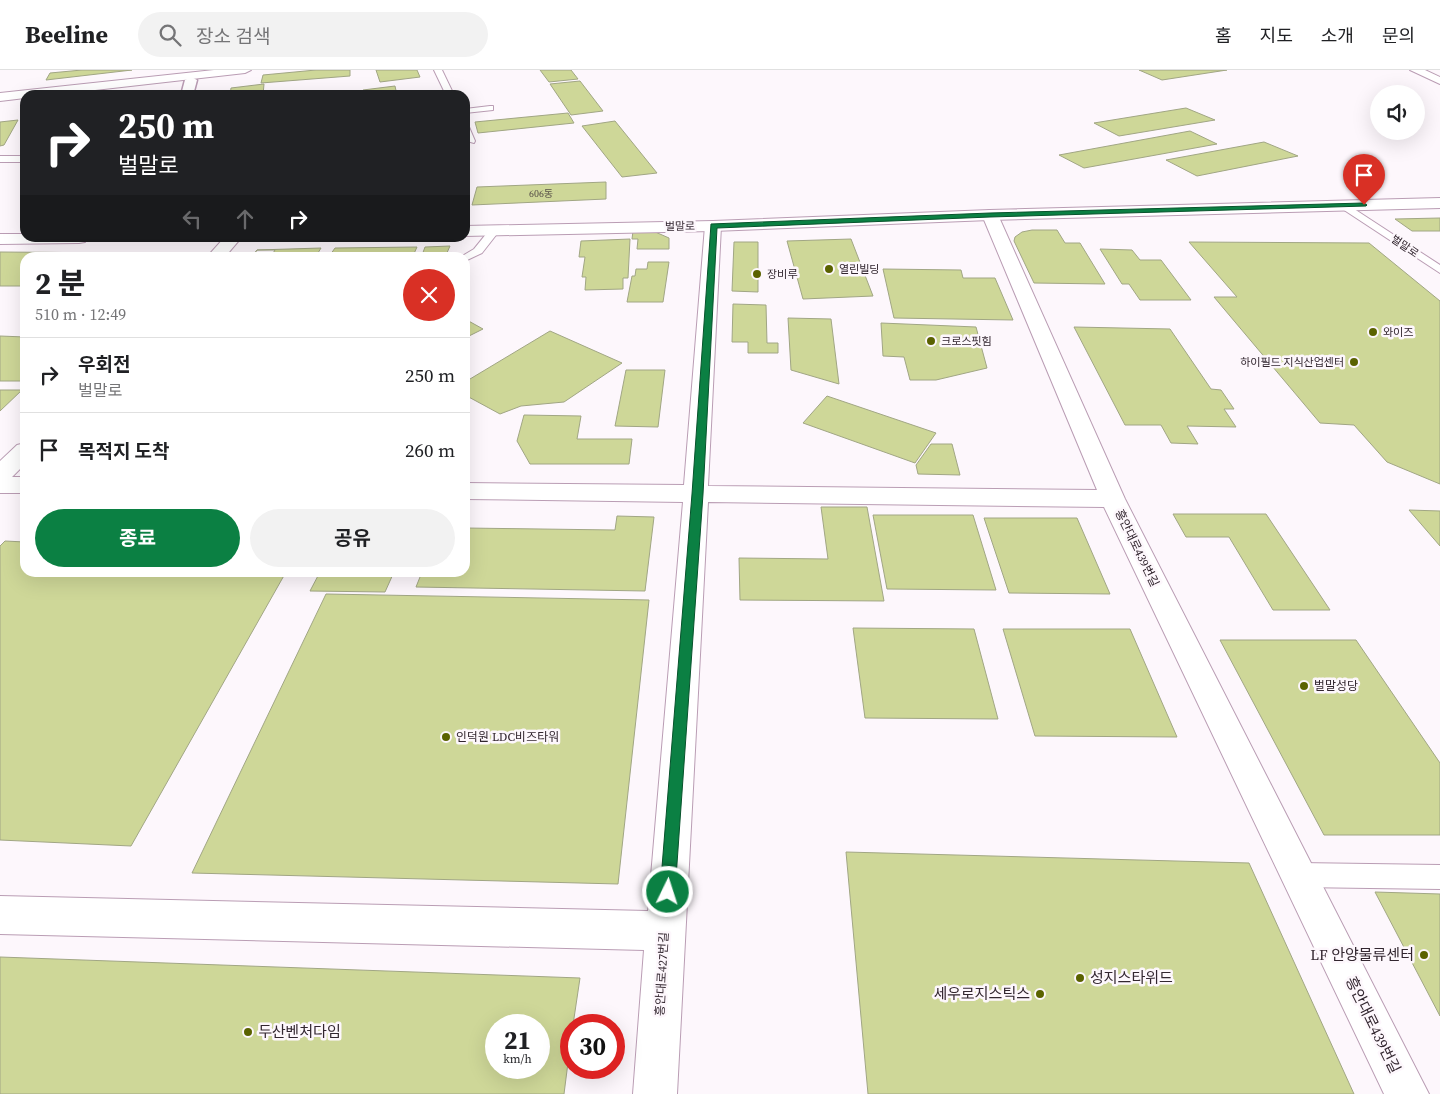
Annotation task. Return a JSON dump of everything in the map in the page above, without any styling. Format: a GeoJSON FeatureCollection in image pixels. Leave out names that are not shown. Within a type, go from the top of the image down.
{"type":"FeatureCollection","features":[{"type":"Feature","properties":{"kind":"street"},"geometry":{"type":"LineString","coordinates":[[55,90],[245,70]]}},
{"type":"Feature","properties":{"kind":"street"},"geometry":{"type":"LineString","coordinates":[[1416,70],[1440,81]]}},
{"type":"Feature","properties":{"kind":"street"},"geometry":{"type":"LineString","coordinates":[[188,90],[190,80]]}},
{"type":"Feature","properties":{"kind":"street"},"geometry":{"type":"LineString","coordinates":[[0,96],[20,94]]}},
{"type":"Feature","properties":{"kind":"street","name":"벌말로"},"geometry":{"type":"LineString","coordinates":[[470,231],[714,226],[990,215],[1440,203]]}},
{"type":"Feature","properties":{"kind":"street","name":"흥안대로439번길"},"geometry":{"type":"LineString","coordinates":[[990,215],[1113,499],[1407,1094]]}},
{"type":"Feature","properties":{"kind":"street","name":"흥안대로427번길"},"geometry":{"type":"LineString","coordinates":[[655,1094],[665,932],[698,494],[714,226]]}},
{"type":"Feature","properties":{"kind":"street"},"geometry":{"type":"LineString","coordinates":[[0,239],[20,239]]}},
{"type":"Feature","properties":{"kind":"street"},"geometry":{"type":"LineString","coordinates":[[220,252],[229,242]]}},
{"type":"Feature","properties":{"kind":"street"},"geometry":{"type":"LineString","coordinates":[[0,475],[20,455]]}},
{"type":"Feature","properties":{"kind":"street"},"geometry":{"type":"LineString","coordinates":[[0,485],[20,485]]}},
{"type":"Feature","properties":{"kind":"street"},"geometry":{"type":"LineString","coordinates":[[470,491],[1113,499]]}},
{"type":"Feature","properties":{"kind":"street"},"geometry":{"type":"LineString","coordinates":[[0,915],[665,932]]}},
{"type":"Feature","properties":{"kind":"lane"},"geometry":{"type":"LineString","coordinates":[[438,70],[448,90]]}},
{"type":"Feature","properties":{"kind":"lane"},"geometry":{"type":"LineString","coordinates":[[470,110],[490,108]]}},
{"type":"Feature","properties":{"kind":"lane"},"geometry":{"type":"LineString","coordinates":[[0,159],[20,159]]}},
{"type":"Feature","properties":{"kind":"lane","name":"벌말로"},"geometry":{"type":"LineString","coordinates":[[1345,206],[1440,270]]}},
{"type":"Feature","properties":{"kind":"lane"},"geometry":{"type":"LineString","coordinates":[[470,255],[478,251],[495,230]]}},
{"type":"Feature","properties":{"kind":"lane"},"geometry":{"type":"LineString","coordinates":[[1298,875],[1440,877]]}},
{"type":"Feature","properties":{"kind":"building"},"geometry":{"type":"Polygon","coordinates":[[[82,70],[132,70],[46,80],[50,73],[82,70]]]}},
{"type":"Feature","properties":{"kind":"building"},"geometry":{"type":"Polygon","coordinates":[[[316,70],[350,70],[350,76],[261,83],[263,75],[316,70]]]}},
{"type":"Feature","properties":{"kind":"building"},"geometry":{"type":"Polygon","coordinates":[[[376,70],[417,70],[420,77],[380,82],[376,70]]]}},
{"type":"Feature","properties":{"kind":"building"},"geometry":{"type":"Polygon","coordinates":[[[540,70],[571,70],[578,79],[549,82],[540,70]]]}},
{"type":"Feature","properties":{"kind":"building"},"geometry":{"type":"Polygon","coordinates":[[[1139,70],[1227,70],[1162,80],[1139,70]]]}},
{"type":"Feature","properties":{"kind":"building"},"geometry":{"type":"Polygon","coordinates":[[[580,81],[603,111],[571,115],[550,84],[580,81]]]}},
{"type":"Feature","properties":{"kind":"building"},"geometry":{"type":"Polygon","coordinates":[[[264,84],[263,90],[231,90],[231,88],[264,84]]]}},
{"type":"Feature","properties":{"kind":"building"},"geometry":{"type":"Polygon","coordinates":[[[395,86],[396,90],[363,90],[395,86]]]}},
{"type":"Feature","properties":{"kind":"building"},"geometry":{"type":"Polygon","coordinates":[[[1186,108],[1215,120],[1119,136],[1094,123],[1186,108]]]}},
{"type":"Feature","properties":{"kind":"building"},"geometry":{"type":"Polygon","coordinates":[[[568,113],[574,123],[478,133],[475,122],[568,113]]]}},
{"type":"Feature","properties":{"kind":"building"},"geometry":{"type":"Polygon","coordinates":[[[18,120],[4,145],[0,146],[0,122],[18,120]]]}},
{"type":"Feature","properties":{"kind":"building"},"geometry":{"type":"Polygon","coordinates":[[[615,121],[657,173],[622,177],[582,126],[615,121]]]}},
{"type":"Feature","properties":{"kind":"building"},"geometry":{"type":"Polygon","coordinates":[[[1190,131],[1217,144],[1084,168],[1059,155],[1190,131]]]}},
{"type":"Feature","properties":{"kind":"building"},"geometry":{"type":"Polygon","coordinates":[[[1264,142],[1298,156],[1197,176],[1166,160],[1264,142]]]}},
{"type":"Feature","properties":{"kind":"building"},"geometry":{"type":"Polygon","coordinates":[[[606,182],[606,199],[472,205],[477,187],[606,182]]]}},
{"type":"Feature","properties":{"kind":"building"},"geometry":{"type":"Polygon","coordinates":[[[1440,218],[1440,231],[1412,231],[1395,219],[1440,218]]]}},
{"type":"Feature","properties":{"kind":"building"},"geometry":{"type":"Polygon","coordinates":[[[1057,230],[1065,243],[1080,243],[1105,284],[1034,283],[1014,241],[1015,237],[1022,232],[1057,230]]]}},
{"type":"Feature","properties":{"kind":"building"},"geometry":{"type":"Polygon","coordinates":[[[633,231],[653,231],[669,238],[669,249],[637,249],[638,239],[632,239],[633,231]]]}},
{"type":"Feature","properties":{"kind":"building"},"geometry":{"type":"Polygon","coordinates":[[[630,239],[628,278],[623,278],[623,289],[585,290],[586,277],[582,277],[585,257],[579,257],[581,241],[630,239]]]}},
{"type":"Feature","properties":{"kind":"building","name":"열린빌딩"},"geometry":{"type":"Polygon","coordinates":[[[851,239],[873,296],[803,299],[787,241],[851,239]]]}},
{"type":"Feature","properties":{"kind":"building"},"geometry":{"type":"Polygon","coordinates":[[[734,242],[758,242],[758,292],[732,291],[734,242]]]}},
{"type":"Feature","properties":{"kind":"building","name":"하이필드 지식산업센터"},"geometry":{"type":"Polygon","coordinates":[[[1189,242],[1369,243],[1440,301],[1440,484],[1387,462],[1354,425],[1320,423],[1214,297],[1237,297],[1189,242]]]}},
{"type":"Feature","properties":{"kind":"building"},"geometry":{"type":"Polygon","coordinates":[[[450,246],[447,252],[423,252],[425,247],[450,246]]]}},
{"type":"Feature","properties":{"kind":"building"},"geometry":{"type":"Polygon","coordinates":[[[417,247],[415,252],[332,252],[335,248],[417,247]]]}},
{"type":"Feature","properties":{"kind":"building"},"geometry":{"type":"Polygon","coordinates":[[[321,248],[319,252],[256,252],[257,250],[321,248]]]}},
{"type":"Feature","properties":{"kind":"building"},"geometry":{"type":"Polygon","coordinates":[[[1100,249],[1132,250],[1140,260],[1161,260],[1191,300],[1140,300],[1129,284],[1122,284],[1100,249]]]}},
{"type":"Feature","properties":{"kind":"building"},"geometry":{"type":"Polygon","coordinates":[[[257,250],[275,250],[274,252],[256,252],[257,250]]]}},
{"type":"Feature","properties":{"kind":"building"},"geometry":{"type":"Polygon","coordinates":[[[0,252],[20,252],[20,286],[0,286],[0,252]]]}},
{"type":"Feature","properties":{"kind":"building"},"geometry":{"type":"Polygon","coordinates":[[[648,262],[669,262],[663,302],[627,302],[632,276],[635,276],[636,269],[647,269],[648,262]]]}},
{"type":"Feature","properties":{"kind":"building"},"geometry":{"type":"Polygon","coordinates":[[[883,269],[961,270],[963,278],[995,278],[1013,320],[894,318],[883,269]]]}},
{"type":"Feature","properties":{"kind":"building"},"geometry":{"type":"Polygon","coordinates":[[[733,304],[766,305],[767,343],[778,343],[778,353],[748,353],[748,342],[732,342],[733,304]]]}},
{"type":"Feature","properties":{"kind":"building"},"geometry":{"type":"Polygon","coordinates":[[[788,318],[831,319],[839,384],[791,370],[788,318]]]}},
{"type":"Feature","properties":{"kind":"building"},"geometry":{"type":"Polygon","coordinates":[[[470,322],[483,329],[470,336],[470,322]]]}},
{"type":"Feature","properties":{"kind":"building","name":"크로스핏힘"},"geometry":{"type":"Polygon","coordinates":[[[881,323],[976,327],[987,368],[936,380],[910,380],[904,357],[883,356],[881,323]]]}},
{"type":"Feature","properties":{"kind":"building"},"geometry":{"type":"Polygon","coordinates":[[[1074,327],[1170,329],[1211,389],[1221,390],[1234,409],[1224,409],[1236,427],[1187,426],[1198,444],[1171,443],[1161,425],[1125,425],[1074,327]]]}},
{"type":"Feature","properties":{"kind":"building"},"geometry":{"type":"Polygon","coordinates":[[[550,331],[622,363],[564,402],[521,406],[500,414],[470,398],[470,379],[550,331]]]}},
{"type":"Feature","properties":{"kind":"building"},"geometry":{"type":"Polygon","coordinates":[[[0,336],[20,337],[20,381],[0,381],[0,336]]]}},
{"type":"Feature","properties":{"kind":"building"},"geometry":{"type":"Polygon","coordinates":[[[626,370],[665,370],[658,427],[615,426],[626,370]]]}},
{"type":"Feature","properties":{"kind":"building"},"geometry":{"type":"Polygon","coordinates":[[[0,390],[20,390],[20,392],[0,411],[0,390]]]}},
{"type":"Feature","properties":{"kind":"building"},"geometry":{"type":"Polygon","coordinates":[[[827,396],[936,433],[915,463],[803,423],[827,396]]]}},
{"type":"Feature","properties":{"kind":"building"},"geometry":{"type":"Polygon","coordinates":[[[524,415],[581,416],[577,439],[632,439],[629,464],[530,464],[517,441],[524,415]]]}},
{"type":"Feature","properties":{"kind":"building"},"geometry":{"type":"Polygon","coordinates":[[[931,444],[952,444],[960,475],[918,474],[916,465],[931,444]]]}},
{"type":"Feature","properties":{"kind":"building"},"geometry":{"type":"Polygon","coordinates":[[[821,507],[867,507],[884,601],[740,600],[739,558],[828,559],[821,507]]]}},
{"type":"Feature","properties":{"kind":"building"},"geometry":{"type":"Polygon","coordinates":[[[1409,510],[1440,511],[1440,546],[1409,510]]]}},
{"type":"Feature","properties":{"kind":"building"},"geometry":{"type":"Polygon","coordinates":[[[1173,514],[1266,514],[1330,610],[1273,610],[1229,537],[1186,537],[1173,514]]]}},
{"type":"Feature","properties":{"kind":"building"},"geometry":{"type":"Polygon","coordinates":[[[873,515],[973,515],[996,590],[887,589],[873,515]]]}},
{"type":"Feature","properties":{"kind":"building"},"geometry":{"type":"Polygon","coordinates":[[[617,516],[654,517],[645,591],[416,587],[420,577],[470,577],[470,528],[615,530],[617,516]]]}},
{"type":"Feature","properties":{"kind":"building"},"geometry":{"type":"Polygon","coordinates":[[[984,518],[1077,518],[1110,594],[1009,593],[984,518]]]}},
{"type":"Feature","properties":{"kind":"building"},"geometry":{"type":"Polygon","coordinates":[[[5,541],[20,542],[20,577],[283,577],[131,846],[0,840],[0,546],[5,541]]]}},
{"type":"Feature","properties":{"kind":"building"},"geometry":{"type":"Polygon","coordinates":[[[317,577],[392,577],[385,592],[310,591],[317,577]]]}},
{"type":"Feature","properties":{"kind":"building","name":"인덕원 LDC비즈타워"},"geometry":{"type":"Polygon","coordinates":[[[326,594],[649,600],[618,884],[192,873],[326,594]]]}},
{"type":"Feature","properties":{"kind":"building"},"geometry":{"type":"Polygon","coordinates":[[[853,628],[974,629],[998,719],[865,718],[853,628]]]}},
{"type":"Feature","properties":{"kind":"building"},"geometry":{"type":"Polygon","coordinates":[[[1003,629],[1130,629],[1177,737],[1035,736],[1003,629]]]}},
{"type":"Feature","properties":{"kind":"building"},"geometry":{"type":"Polygon","coordinates":[[[1220,640],[1356,640],[1440,763],[1440,835],[1324,835],[1220,640]]]}},
{"type":"Feature","properties":{"kind":"building","name":"성지스타위드"},"geometry":{"type":"Polygon","coordinates":[[[846,852],[1249,863],[1354,1094],[868,1094],[846,852]]]}},
{"type":"Feature","properties":{"kind":"building","name":"LF 안양물류센터"},"geometry":{"type":"Polygon","coordinates":[[[1375,892],[1440,894],[1440,1016],[1375,892]]]}},
{"type":"Feature","properties":{"kind":"building","name":"두산벤처다임"},"geometry":{"type":"Polygon","coordinates":[[[0,957],[580,978],[575,1014],[560,1014],[560,1079],[566,1079],[564,1094],[0,1094],[0,957]]]}},
{"type":"Feature","properties":{"kind":"place","name":"열린빌딩"},"geometry":{"type":"Point","coordinates":[829,269]}},
{"type":"Feature","properties":{"kind":"place","name":"장비루"},"geometry":{"type":"Point","coordinates":[757,274]}},
{"type":"Feature","properties":{"kind":"place","name":"와이즈"},"geometry":{"type":"Point","coordinates":[1373,332]}},
{"type":"Feature","properties":{"kind":"place","name":"크로스핏힘"},"geometry":{"type":"Point","coordinates":[931,341]}},
{"type":"Feature","properties":{"kind":"place","name":"하이필드 지식산업센터"},"geometry":{"type":"Point","coordinates":[1354,362]}},
{"type":"Feature","properties":{"kind":"place","name":"벌말성당"},"geometry":{"type":"Point","coordinates":[1304,686]}},
{"type":"Feature","properties":{"kind":"place","name":"인덕원 LDC비즈타워"},"geometry":{"type":"Point","coordinates":[446,737]}},
{"type":"Feature","properties":{"kind":"place","name":"LF 안양물류센터"},"geometry":{"type":"Point","coordinates":[1424,955]}},
{"type":"Feature","properties":{"kind":"place","name":"성지스타위드"},"geometry":{"type":"Point","coordinates":[1080,978]}},
{"type":"Feature","properties":{"kind":"place","name":"세우로지스틱스"},"geometry":{"type":"Point","coordinates":[1040,994]}},
{"type":"Feature","properties":{"kind":"place","name":"두산벤처다임"},"geometry":{"type":"Point","coordinates":[248,1032]}},
{"type":"Feature","properties":{"kind":"route"},"geometry":{"type":"LineString","coordinates":[[668,892],[698,494],[714,226],[990,215],[1364,205]]}}]}
